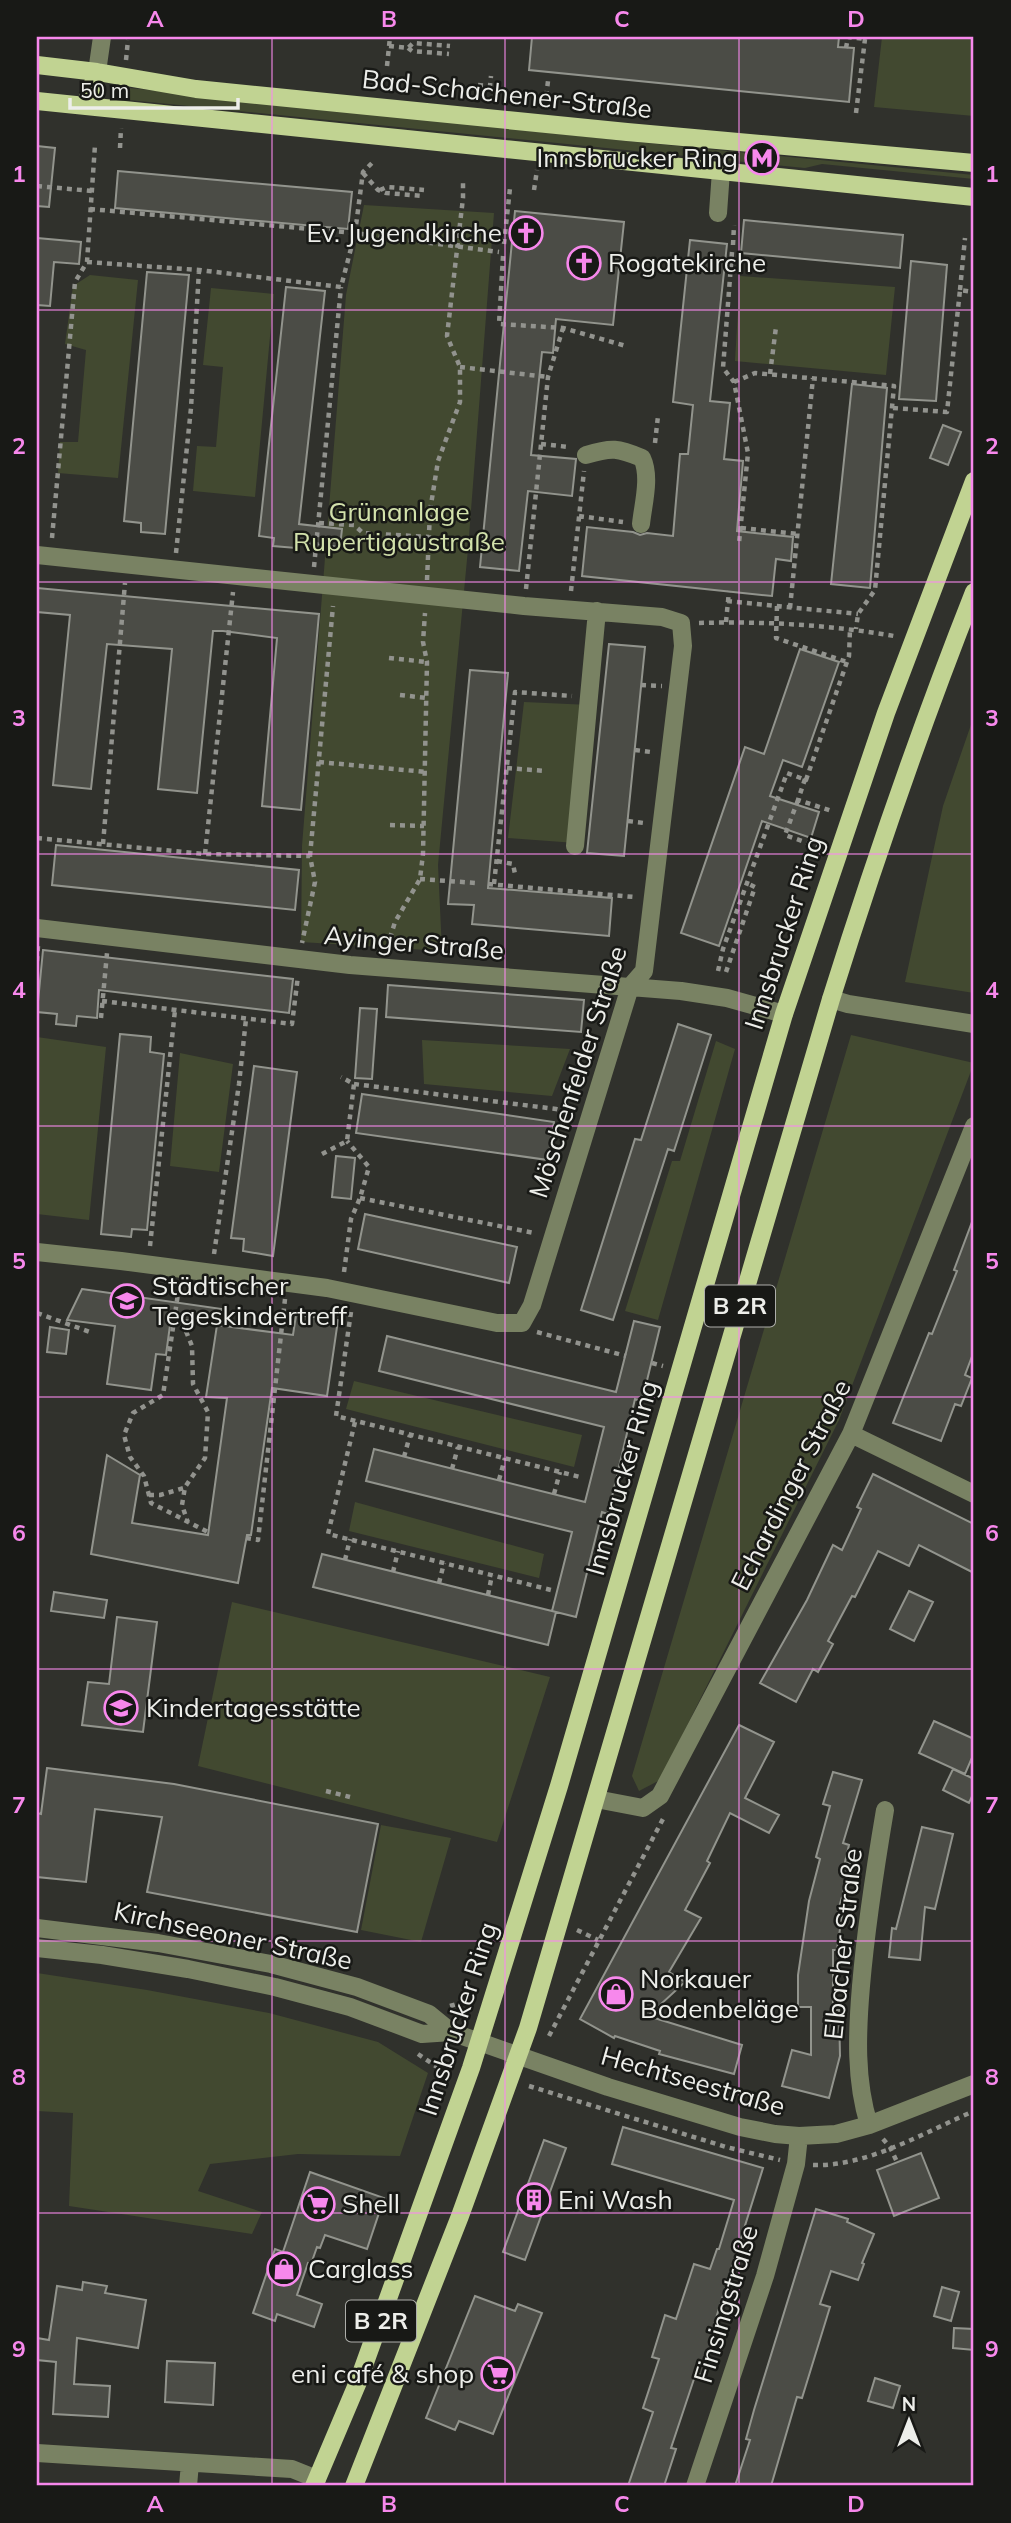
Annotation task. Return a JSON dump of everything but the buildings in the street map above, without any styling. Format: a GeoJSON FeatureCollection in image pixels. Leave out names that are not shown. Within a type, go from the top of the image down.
{"type":"FeatureCollection","features":[{"type":"Feature","properties":{"kind":"main road","name":"Bad-Schachener-Straße"},"geometry":{"type":"LineString","coordinates":[[37,65],[196,89],[974,163]]}},
{"type":"Feature","properties":{"kind":"main road"},"geometry":{"type":"LineString","coordinates":[[85,106],[97,72]]}},
{"type":"Feature","properties":{"kind":"main road","name":"Bad-Schachener-Straße"},"geometry":{"type":"LineString","coordinates":[[37,101],[974,197]]}},
{"type":"Feature","properties":{"kind":"main road","name":"Innsbrucker Ring"},"geometry":{"type":"LineString","coordinates":[[315,2483],[358,2382],[479,2042],[559,1786],[784,1014],[886,713],[974,481]]}},
{"type":"Feature","properties":{"kind":"main road","name":"B 2R"},"geometry":{"type":"LineString","coordinates":[[354,2486],[460,2216],[519,2056],[831,999],[869,877],[974,592]]}},
{"type":"Feature","properties":{"kind":"street"},"geometry":{"type":"LineString","coordinates":[[97,72],[102,37]]}},
{"type":"Feature","properties":{"kind":"street"},"geometry":{"type":"LineString","coordinates":[[718,213],[721,171]]}},
{"type":"Feature","properties":{"kind":"street"},"geometry":{"type":"LineString","coordinates":[[586,455],[621,449],[642,458],[646,476],[641,524]]}},
{"type":"Feature","properties":{"kind":"street"},"geometry":{"type":"LineString","coordinates":[[43,555],[524,606],[662,617],[681,623]]}},
{"type":"Feature","properties":{"kind":"street"},"geometry":{"type":"LineString","coordinates":[[575,846],[597,611]]}},
{"type":"Feature","properties":{"kind":"street","name":"Möschenfelder Straße"},"geometry":{"type":"LineString","coordinates":[[522,1323],[531,1305],[630,988],[645,971],[683,646],[681,623]]}},
{"type":"Feature","properties":{"kind":"street","name":"Ayinger Straße"},"geometry":{"type":"LineString","coordinates":[[37,928],[300,960],[727,998],[784,1014]]}},
{"type":"Feature","properties":{"kind":"street"},"geometry":{"type":"LineString","coordinates":[[831,999],[974,1024]]}},
{"type":"Feature","properties":{"kind":"street","name":"Echardinger Straße"},"geometry":{"type":"LineString","coordinates":[[596,1799],[643,1808],[660,1796],[851,1434],[974,1126]]}},
{"type":"Feature","properties":{"kind":"street"},"geometry":{"type":"LineString","coordinates":[[37,1252],[287,1282],[497,1323],[522,1323]]}},
{"type":"Feature","properties":{"kind":"street"},"geometry":{"type":"LineString","coordinates":[[851,1434],[974,1494]]}},
{"type":"Feature","properties":{"kind":"street","name":"Elbacher Straße"},"geometry":{"type":"LineString","coordinates":[[869,2125],[862,2103],[857,2037],[865,1938],[884,1810]]}},
{"type":"Feature","properties":{"kind":"street","name":"Kirchseeoner Straße"},"geometry":{"type":"LineString","coordinates":[[37,1928],[158,1943],[271,1964],[357,1987],[429,2014],[451,2032],[479,2042]]}},
{"type":"Feature","properties":{"kind":"street","name":"Kirchseeoner Straße"},"geometry":{"type":"LineString","coordinates":[[37,1948],[188,1969],[275,1987],[350,2007],[422,2034],[451,2032]]}},
{"type":"Feature","properties":{"kind":"street","name":"Hechtseestraße"},"geometry":{"type":"LineString","coordinates":[[479,2042],[608,2087],[740,2127],[799,2136],[836,2134],[869,2125],[974,2084]]}},
{"type":"Feature","properties":{"kind":"street","name":"Finsingstraße"},"geometry":{"type":"LineString","coordinates":[[695,2486],[765,2276],[796,2164],[799,2136]]}},
{"type":"Feature","properties":{"kind":"street"},"geometry":{"type":"LineString","coordinates":[[37,2453],[292,2469],[315,2483]]}},
{"type":"Feature","properties":{"kind":"street"},"geometry":{"type":"LineString","coordinates":[[188,2486],[190,2463]]}},
{"type":"Feature","properties":{"kind":"path"},"geometry":{"type":"LineString","coordinates":[[387,66],[390,37]]}},
{"type":"Feature","properties":{"kind":"path"},"geometry":{"type":"LineString","coordinates":[[846,48],[848,37],[866,38],[856,113]]}},
{"type":"Feature","properties":{"kind":"path"},"geometry":{"type":"LineString","coordinates":[[408,48],[413,43],[450,46]]}},
{"type":"Feature","properties":{"kind":"path"},"geometry":{"type":"LineString","coordinates":[[389,46],[449,54]]}},
{"type":"Feature","properties":{"kind":"path"},"geometry":{"type":"LineString","coordinates":[[478,85],[490,86],[491,76]]}},
{"type":"Feature","properties":{"kind":"path"},"geometry":{"type":"LineString","coordinates":[[545,107],[548,81]]}},
{"type":"Feature","properties":{"kind":"path"},"geometry":{"type":"LineString","coordinates":[[43,555],[75,282],[87,262],[95,145]]}},
{"type":"Feature","properties":{"kind":"path"},"geometry":{"type":"LineString","coordinates":[[312,582],[341,286],[355,233],[363,172],[372,163]]}},
{"type":"Feature","properties":{"kind":"path"},"geometry":{"type":"LineString","coordinates":[[363,172],[378,190],[386,193],[423,193],[387,187],[378,190]]}},
{"type":"Feature","properties":{"kind":"path"},"geometry":{"type":"LineString","coordinates":[[390,938],[420,879],[427,698],[427,662],[423,642],[430,511],[438,461],[460,402],[460,367],[447,336],[463,183]]}},
{"type":"Feature","properties":{"kind":"path"},"geometry":{"type":"LineString","coordinates":[[37,186],[92,191]]}},
{"type":"Feature","properties":{"kind":"path"},"geometry":{"type":"LineString","coordinates":[[504,244],[510,188]]}},
{"type":"Feature","properties":{"kind":"path"},"geometry":{"type":"LineString","coordinates":[[90,209],[355,233],[501,254],[499,324],[563,328],[626,346]]}},
{"type":"Feature","properties":{"kind":"path"},"geometry":{"type":"LineString","coordinates":[[894,408],[947,412],[965,239]]}},
{"type":"Feature","properties":{"kind":"path"},"geometry":{"type":"LineString","coordinates":[[732,252],[723,368],[734,382],[748,453],[739,543]]}},
{"type":"Feature","properties":{"kind":"path"},"geometry":{"type":"LineString","coordinates":[[87,262],[198,270],[341,286]]}},
{"type":"Feature","properties":{"kind":"path"},"geometry":{"type":"LineString","coordinates":[[174,568],[191,408],[198,270]]}},
{"type":"Feature","properties":{"kind":"path"},"geometry":{"type":"LineString","coordinates":[[960,290],[974,292]]}},
{"type":"Feature","properties":{"kind":"path"},"geometry":{"type":"LineString","coordinates":[[770,374],[776,327]]}},
{"type":"Feature","properties":{"kind":"path"},"geometry":{"type":"LineString","coordinates":[[524,606],[548,377],[563,328]]}},
{"type":"Feature","properties":{"kind":"path"},"geometry":{"type":"LineString","coordinates":[[460,367],[548,377]]}},
{"type":"Feature","properties":{"kind":"path"},"geometry":{"type":"LineString","coordinates":[[734,382],[755,373],[894,386],[894,408],[874,590],[858,614],[847,662],[807,780],[805,779],[785,835],[820,847]]}},
{"type":"Feature","properties":{"kind":"path"},"geometry":{"type":"LineString","coordinates":[[790,608],[813,378]]}},
{"type":"Feature","properties":{"kind":"path"},"geometry":{"type":"LineString","coordinates":[[541,444],[582,448],[586,455],[568,609]]}},
{"type":"Feature","properties":{"kind":"path"},"geometry":{"type":"LineString","coordinates":[[319,523],[354,525],[363,533],[429,537]]}},
{"type":"Feature","properties":{"kind":"path"},"geometry":{"type":"LineString","coordinates":[[741,528],[797,534]]}},
{"type":"Feature","properties":{"kind":"path"},"geometry":{"type":"LineString","coordinates":[[103,844],[127,564]]}},
{"type":"Feature","properties":{"kind":"path"},"geometry":{"type":"LineString","coordinates":[[205,854],[235,574]]}},
{"type":"Feature","properties":{"kind":"path"},"geometry":{"type":"LineString","coordinates":[[102,1001],[292,1024],[300,960],[315,882],[310,856],[334,584]]}},
{"type":"Feature","properties":{"kind":"path"},"geometry":{"type":"LineString","coordinates":[[726,622],[729,591]]}},
{"type":"Feature","properties":{"kind":"path"},"geometry":{"type":"LineString","coordinates":[[727,601],[858,614]]}},
{"type":"Feature","properties":{"kind":"path"},"geometry":{"type":"LineString","coordinates":[[777,606],[776,638],[847,662]]}},
{"type":"Feature","properties":{"kind":"path"},"geometry":{"type":"LineString","coordinates":[[681,623],[726,622],[853,629],[894,636]]}},
{"type":"Feature","properties":{"kind":"path"},"geometry":{"type":"LineString","coordinates":[[389,658],[427,662]]}},
{"type":"Feature","properties":{"kind":"path"},"geometry":{"type":"LineString","coordinates":[[581,697],[515,692],[497,861],[491,884],[653,899]]}},
{"type":"Feature","properties":{"kind":"path"},"geometry":{"type":"LineString","coordinates":[[400,695],[427,698]]}},
{"type":"Feature","properties":{"kind":"path"},"geometry":{"type":"LineString","coordinates":[[319,762],[426,772]]}},
{"type":"Feature","properties":{"kind":"path"},"geometry":{"type":"LineString","coordinates":[[507,768],[545,771]]}},
{"type":"Feature","properties":{"kind":"path"},"geometry":{"type":"LineString","coordinates":[[718,971],[723,949],[787,774],[805,779]]}},
{"type":"Feature","properties":{"kind":"path"},"geometry":{"type":"LineString","coordinates":[[797,800],[832,811]]}},
{"type":"Feature","properties":{"kind":"path"},"geometry":{"type":"LineString","coordinates":[[390,825],[424,826]]}},
{"type":"Feature","properties":{"kind":"path"},"geometry":{"type":"LineString","coordinates":[[37,838],[205,854],[310,856]]}},
{"type":"Feature","properties":{"kind":"path"},"geometry":{"type":"LineString","coordinates":[[497,861],[513,863],[515,874]]}},
{"type":"Feature","properties":{"kind":"path"},"geometry":{"type":"LineString","coordinates":[[420,879],[476,883]]}},
{"type":"Feature","properties":{"kind":"path"},"geometry":{"type":"LineString","coordinates":[[726,972],[755,887],[747,883]]}},
{"type":"Feature","properties":{"kind":"path"},"geometry":{"type":"LineString","coordinates":[[101,1018],[109,936]]}},
{"type":"Feature","properties":{"kind":"path"},"geometry":{"type":"LineString","coordinates":[[148,1264],[175,1010]]}},
{"type":"Feature","properties":{"kind":"path"},"geometry":{"type":"LineString","coordinates":[[212,1273],[246,1019]]}},
{"type":"Feature","properties":{"kind":"path"},"geometry":{"type":"LineString","coordinates":[[341,1077],[354,1084],[556,1109],[590,1118]]}},
{"type":"Feature","properties":{"kind":"path"},"geometry":{"type":"LineString","coordinates":[[354,1084],[347,1141],[369,1167],[351,1219],[348,1292],[336,1416],[580,1477]]}},
{"type":"Feature","properties":{"kind":"path"},"geometry":{"type":"LineString","coordinates":[[322,1154],[347,1141]]}},
{"type":"Feature","properties":{"kind":"path"},"geometry":{"type":"LineString","coordinates":[[360,1198],[552,1237]]}},
{"type":"Feature","properties":{"kind":"path"},"geometry":{"type":"LineString","coordinates":[[182,1269],[163,1395],[133,1413],[124,1434],[130,1457],[144,1476],[151,1503],[208,1532]]}},
{"type":"Feature","properties":{"kind":"path"},"geometry":{"type":"LineString","coordinates":[[246,1538],[258,1540],[287,1282]]}},
{"type":"Feature","properties":{"kind":"path"},"geometry":{"type":"LineString","coordinates":[[37,1313],[90,1332]]}},
{"type":"Feature","properties":{"kind":"path"},"geometry":{"type":"LineString","coordinates":[[175,1315],[183,1324],[192,1346],[193,1384],[208,1412],[205,1458],[185,1487],[182,1504],[189,1524]]}},
{"type":"Feature","properties":{"kind":"path"},"geometry":{"type":"LineString","coordinates":[[522,1323],[535,1332],[625,1356]]}},
{"type":"Feature","properties":{"kind":"path"},"geometry":{"type":"LineString","coordinates":[[652,1363],[663,1366]]}},
{"type":"Feature","properties":{"kind":"path"},"geometry":{"type":"LineString","coordinates":[[355,1422],[328,1534],[551,1590]]}},
{"type":"Feature","properties":{"kind":"path"},"geometry":{"type":"LineString","coordinates":[[404,1457],[410,1435]]}},
{"type":"Feature","properties":{"kind":"path"},"geometry":{"type":"LineString","coordinates":[[452,1469],[458,1447]]}},
{"type":"Feature","properties":{"kind":"path"},"geometry":{"type":"LineString","coordinates":[[499,1480],[505,1458]]}},
{"type":"Feature","properties":{"kind":"path"},"geometry":{"type":"LineString","coordinates":[[554,1494],[560,1472]]}},
{"type":"Feature","properties":{"kind":"path"},"geometry":{"type":"LineString","coordinates":[[149,1495],[160,1495],[185,1487]]}},
{"type":"Feature","properties":{"kind":"path"},"geometry":{"type":"LineString","coordinates":[[345,1560],[350,1539]]}},
{"type":"Feature","properties":{"kind":"path"},"geometry":{"type":"LineString","coordinates":[[393,1572],[398,1551]]}},
{"type":"Feature","properties":{"kind":"path"},"geometry":{"type":"LineString","coordinates":[[439,1583],[444,1563]]}},
{"type":"Feature","properties":{"kind":"path"},"geometry":{"type":"LineString","coordinates":[[488,1595],[492,1575]]}},
{"type":"Feature","properties":{"kind":"path"},"geometry":{"type":"LineString","coordinates":[[326,1791],[350,1797]]}},
{"type":"Feature","properties":{"kind":"path"},"geometry":{"type":"LineString","coordinates":[[574,1929],[598,1940]]}},
{"type":"Feature","properties":{"kind":"path"},"geometry":{"type":"LineString","coordinates":[[891,2147],[897,2162]]}},
{"type":"Feature","properties":{"kind":"green space"},"geometry":{"type":"Polygon","coordinates":[[[882,37],[974,37],[974,116],[874,107],[882,37]]]}},
{"type":"Feature","properties":{"kind":"green space"},"geometry":{"type":"Polygon","coordinates":[[[130,88],[974,175],[974,179],[822,164],[805,168],[129,100],[130,88]]]}},
{"type":"Feature","properties":{"kind":"green space","name":"Grünanlage Rupertigaustraße"},"geometry":{"type":"Polygon","coordinates":[[[364,205],[494,213],[468,549],[438,865],[442,951],[301,942],[302,846],[346,295],[364,205]]]}},
{"type":"Feature","properties":{"kind":"green space"},"geometry":{"type":"Polygon","coordinates":[[[90,275],[138,280],[118,478],[58,473],[60,442],[78,442],[86,350],[65,344],[73,286],[90,275]]]}},
{"type":"Feature","properties":{"kind":"green space"},"geometry":{"type":"Polygon","coordinates":[[[740,276],[895,287],[886,375],[735,361],[740,276]]]}},
{"type":"Feature","properties":{"kind":"green space"},"geometry":{"type":"Polygon","coordinates":[[[211,288],[274,294],[255,497],[193,491],[197,446],[216,447],[223,367],[203,365],[211,288]]]}},
{"type":"Feature","properties":{"kind":"green space"},"geometry":{"type":"Polygon","coordinates":[[[524,702],[590,705],[576,843],[508,838],[524,702]]]}},
{"type":"Feature","properties":{"kind":"green space"},"geometry":{"type":"Polygon","coordinates":[[[974,716],[974,993],[905,982],[943,806],[974,716]]]}},
{"type":"Feature","properties":{"kind":"green space"},"geometry":{"type":"Polygon","coordinates":[[[851,1035],[974,1063],[839,1420],[660,1780],[639,1791],[632,1776],[851,1035]]]}},
{"type":"Feature","properties":{"kind":"green space"},"geometry":{"type":"Polygon","coordinates":[[[37,1037],[106,1047],[89,1220],[37,1214],[37,1037]]]}},
{"type":"Feature","properties":{"kind":"green space"},"geometry":{"type":"Polygon","coordinates":[[[422,1040],[570,1049],[552,1096],[424,1084],[422,1040]]]}},
{"type":"Feature","properties":{"kind":"green space"},"geometry":{"type":"Polygon","coordinates":[[[716,1041],[735,1049],[658,1320],[625,1311],[672,1161],[680,1161],[716,1041]]]}},
{"type":"Feature","properties":{"kind":"green space"},"geometry":{"type":"Polygon","coordinates":[[[180,1053],[233,1064],[219,1172],[170,1166],[180,1053]]]}},
{"type":"Feature","properties":{"kind":"green space"},"geometry":{"type":"Polygon","coordinates":[[[354,1381],[582,1435],[574,1467],[346,1409],[354,1381]]]}},
{"type":"Feature","properties":{"kind":"green space"},"geometry":{"type":"Polygon","coordinates":[[[355,1502],[544,1554],[539,1578],[349,1531],[355,1502]]]}},
{"type":"Feature","properties":{"kind":"green space"},"geometry":{"type":"Polygon","coordinates":[[[232,1602],[550,1677],[497,1842],[198,1766],[232,1602]]]}},
{"type":"Feature","properties":{"kind":"green space"},"geometry":{"type":"Polygon","coordinates":[[[381,1825],[451,1838],[421,1942],[361,1930],[381,1825]]]}},
{"type":"Feature","properties":{"kind":"green space"},"geometry":{"type":"Polygon","coordinates":[[[37,1973],[269,2013],[378,2042],[428,2073],[400,2156],[298,2154],[210,2164],[198,2191],[262,2212],[252,2234],[69,2206],[73,2113],[37,2111],[37,1973]]]}},
{"type":"Feature","properties":{"kind":"place","name":"Innsbrucker Ring"},"geometry":{"type":"Point","coordinates":[762,158]}},
{"type":"Feature","properties":{"kind":"place","name":"Ev. Jugendkirche"},"geometry":{"type":"Point","coordinates":[526,233]}},
{"type":"Feature","properties":{"kind":"place","name":"Rogatekirche"},"geometry":{"type":"Point","coordinates":[584,263]}},
{"type":"Feature","properties":{"kind":"place","name":"Städtischer Tegeskindertreff"},"geometry":{"type":"Point","coordinates":[127,1301]}},
{"type":"Feature","properties":{"kind":"place","name":"Kindertagesstätte"},"geometry":{"type":"Point","coordinates":[121,1708]}},
{"type":"Feature","properties":{"kind":"place","name":"Norkauer Bodenbeläge"},"geometry":{"type":"Point","coordinates":[616,1994]}},
{"type":"Feature","properties":{"kind":"place","name":"Eni Wash"},"geometry":{"type":"Point","coordinates":[534,2200]}},
{"type":"Feature","properties":{"kind":"place","name":"Shell"},"geometry":{"type":"Point","coordinates":[318,2204]}},
{"type":"Feature","properties":{"kind":"place","name":"Carglass"},"geometry":{"type":"Point","coordinates":[284,2269]}},
{"type":"Feature","properties":{"kind":"place","name":"eni café & shop"},"geometry":{"type":"Point","coordinates":[498,2374]}}]}
